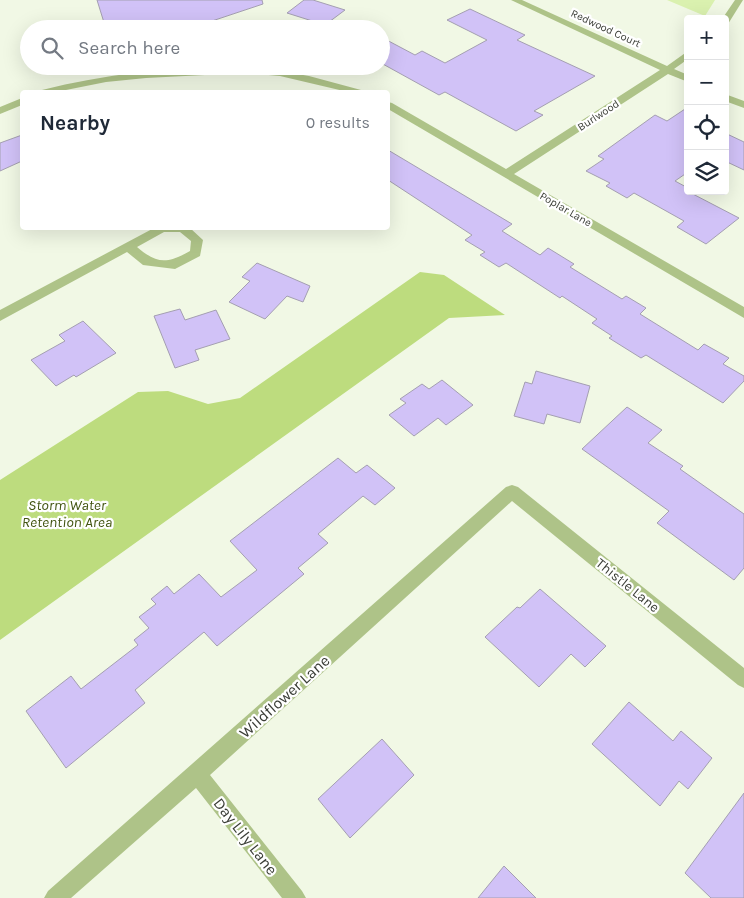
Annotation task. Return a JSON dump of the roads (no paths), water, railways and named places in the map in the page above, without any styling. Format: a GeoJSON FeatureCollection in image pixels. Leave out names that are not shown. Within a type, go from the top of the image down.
{"type":"FeatureCollection","features":[{"type":"Feature","properties":{"kind":"street","name":"Redwood Court"},"geometry":{"type":"LineString","coordinates":[[515,0],[684,77]]}},
{"type":"Feature","properties":{"kind":"street"},"geometry":{"type":"LineString","coordinates":[[729,16],[739,0]]}},
{"type":"Feature","properties":{"kind":"street","name":"Burlwood"},"geometry":{"type":"LineString","coordinates":[[506,174],[668,70],[684,57]]}},
{"type":"Feature","properties":{"kind":"street"},"geometry":{"type":"LineString","coordinates":[[54,90],[113,77],[135,75]]}},
{"type":"Feature","properties":{"kind":"street"},"geometry":{"type":"LineString","coordinates":[[301,75],[351,90]]}},
{"type":"Feature","properties":{"kind":"street"},"geometry":{"type":"LineString","coordinates":[[729,98],[744,105]]}},
{"type":"Feature","properties":{"kind":"street"},"geometry":{"type":"LineString","coordinates":[[0,111],[20,102]]}},
{"type":"Feature","properties":{"kind":"street","name":"Poplar Lane"},"geometry":{"type":"LineString","coordinates":[[390,107],[744,313]]}},
{"type":"Feature","properties":{"kind":"street"},"geometry":{"type":"LineString","coordinates":[[0,316],[159,230]]}},
{"type":"Feature","properties":{"kind":"street"},"geometry":{"type":"LineString","coordinates":[[129,247],[147,262],[175,264],[196,253],[197,240],[185,230]]}},
{"type":"Feature","properties":{"kind":"street","name":"Thistle Lane"},"geometry":{"type":"LineString","coordinates":[[512,492],[744,679]]}},
{"type":"Feature","properties":{"kind":"street","name":"Wildflower Lane"},"geometry":{"type":"LineString","coordinates":[[55,898],[197,774],[512,492]]}},
{"type":"Feature","properties":{"kind":"street","name":"Day Lily Lane"},"geometry":{"type":"LineString","coordinates":[[197,774],[295,898]]}},
{"type":"Feature","properties":{"kind":"water","name":"Storm Water Retention Area"},"geometry":{"type":"Polygon","coordinates":[[[420,272],[444,275],[505,315],[449,318],[0,640],[0,480],[138,392],[168,391],[208,404],[240,398],[420,272]]]}}]}
